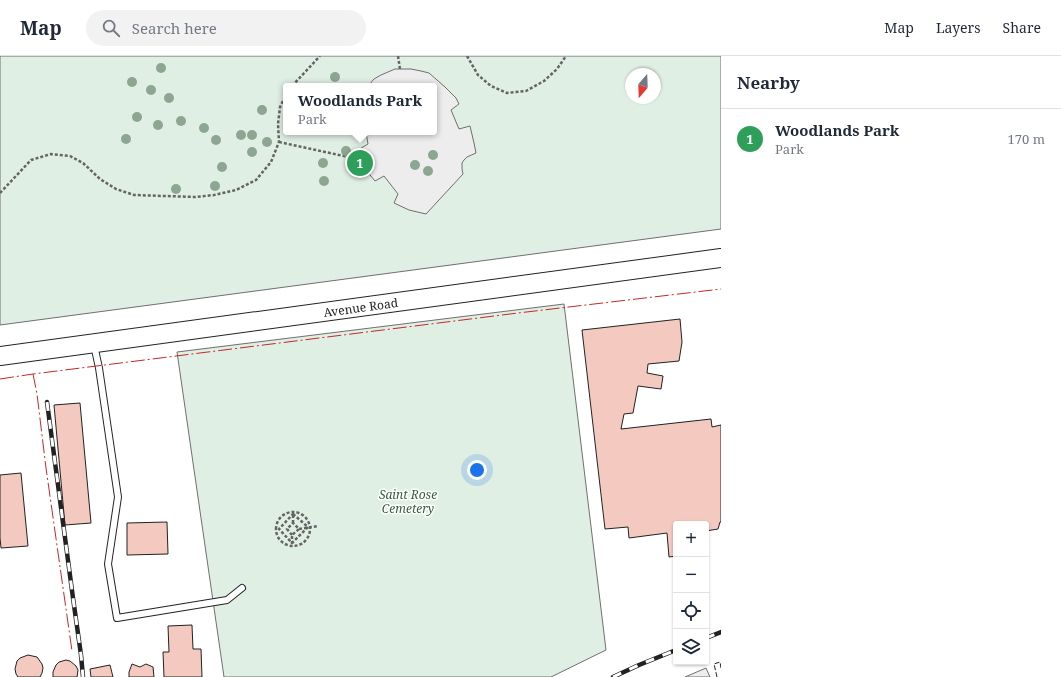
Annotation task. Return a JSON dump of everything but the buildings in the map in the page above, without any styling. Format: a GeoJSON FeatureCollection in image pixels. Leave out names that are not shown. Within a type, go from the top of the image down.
{"type":"FeatureCollection","features":[{"type":"Feature","properties":{"kind":"main road","name":"Avenue Road"},"geometry":{"type":"LineString","coordinates":[[0,356],[721,258]]}},
{"type":"Feature","properties":{"kind":"lane"},"geometry":{"type":"LineString","coordinates":[[94,343],[118,497],[108,564],[117,618],[227,600],[242,588]]}},
{"type":"Feature","properties":{"kind":"path"},"geometry":{"type":"LineString","coordinates":[[295,83],[320,56]]}},
{"type":"Feature","properties":{"kind":"path"},"geometry":{"type":"LineString","coordinates":[[398,56],[400,69]]}},
{"type":"Feature","properties":{"kind":"path"},"geometry":{"type":"LineString","coordinates":[[467,56],[478,75],[491,86],[507,93],[526,91],[544,81],[557,69],[566,56]]}},
{"type":"Feature","properties":{"kind":"path"},"geometry":{"type":"LineString","coordinates":[[0,193],[31,160],[51,154],[70,156],[82,163],[100,179],[116,190],[134,195],[195,197],[214,195],[236,190],[256,180],[271,162],[279,142],[278,124],[280,107],[283,101]]}},
{"type":"Feature","properties":{"kind":"path"},"geometry":{"type":"LineString","coordinates":[[279,142],[362,159]]}},
{"type":"Feature","properties":{"kind":"path"},"geometry":{"type":"LineString","coordinates":[[277,529],[287,529],[293,523],[293,513]]}},
{"type":"Feature","properties":{"kind":"path"},"geometry":{"type":"LineString","coordinates":[[293,513],[309,527]]}},
{"type":"Feature","properties":{"kind":"path"},"geometry":{"type":"LineString","coordinates":[[277,529],[293,513]]}},
{"type":"Feature","properties":{"kind":"path"},"geometry":{"type":"LineString","coordinates":[[293,513],[299,513],[308,521],[309,533],[302,544],[285,544],[278,536],[277,523],[280,518],[284,514],[293,513]]}},
{"type":"Feature","properties":{"kind":"path"},"geometry":{"type":"LineString","coordinates":[[293,523],[299,528]]}},
{"type":"Feature","properties":{"kind":"path"},"geometry":{"type":"LineString","coordinates":[[292,535],[299,528],[318,526]]}},
{"type":"Feature","properties":{"kind":"path"},"geometry":{"type":"LineString","coordinates":[[292,544],[309,527]]}},
{"type":"Feature","properties":{"kind":"path"},"geometry":{"type":"LineString","coordinates":[[277,529],[292,544]]}},
{"type":"Feature","properties":{"kind":"path"},"geometry":{"type":"LineString","coordinates":[[287,529],[292,535],[292,544]]}},
{"type":"Feature","properties":{"kind":"green space"},"geometry":{"type":"Polygon","coordinates":[[[0,56],[721,56],[721,229],[0,325],[0,56]]]}},
{"type":"Feature","properties":{"kind":"green space","name":"Saint Rose Cemetery"},"geometry":{"type":"Polygon","coordinates":[[[564,304],[606,650],[551,677],[224,677],[177,352],[564,304]]]}},
{"type":"Feature","properties":{"kind":"shaded area"},"geometry":{"type":"Polygon","coordinates":[[[395,69],[411,69],[429,73],[456,98],[459,104],[451,110],[459,129],[470,126],[476,153],[464,160],[462,163],[463,174],[426,214],[409,210],[394,203],[398,194],[384,176],[375,181],[365,167],[358,150],[368,144],[366,135],[437,135],[437,83],[371,83],[381,75],[395,69]]]}},
{"type":"Feature","properties":{"kind":"shaded area"},"geometry":{"type":"Polygon","coordinates":[[[706,668],[710,677],[685,677],[706,668]]]}},
{"type":"Feature","properties":{"kind":"railway"},"geometry":{"type":"LineString","coordinates":[[47,402],[83,677]]}},
{"type":"Feature","properties":{"kind":"railway"},"geometry":{"type":"LineString","coordinates":[[709,637],[721,632]]}},
{"type":"Feature","properties":{"kind":"railway"},"geometry":{"type":"LineString","coordinates":[[613,677],[673,651]]}},
{"type":"Feature","properties":{"kind":"fence"},"geometry":{"type":"LineString","coordinates":[[717,677],[714,664],[720,662],[721,668]]}},
{"type":"Feature","properties":{"kind":"power"},"geometry":{"type":"LineString","coordinates":[[0,379],[518,313],[721,289]]}},
{"type":"Feature","properties":{"kind":"power"},"geometry":{"type":"LineString","coordinates":[[33,374],[72,651]]}},
{"type":"Feature","properties":{"kind":"place","name":"Woodlands Park"},"geometry":{"type":"Point","coordinates":[360,163]}}]}
